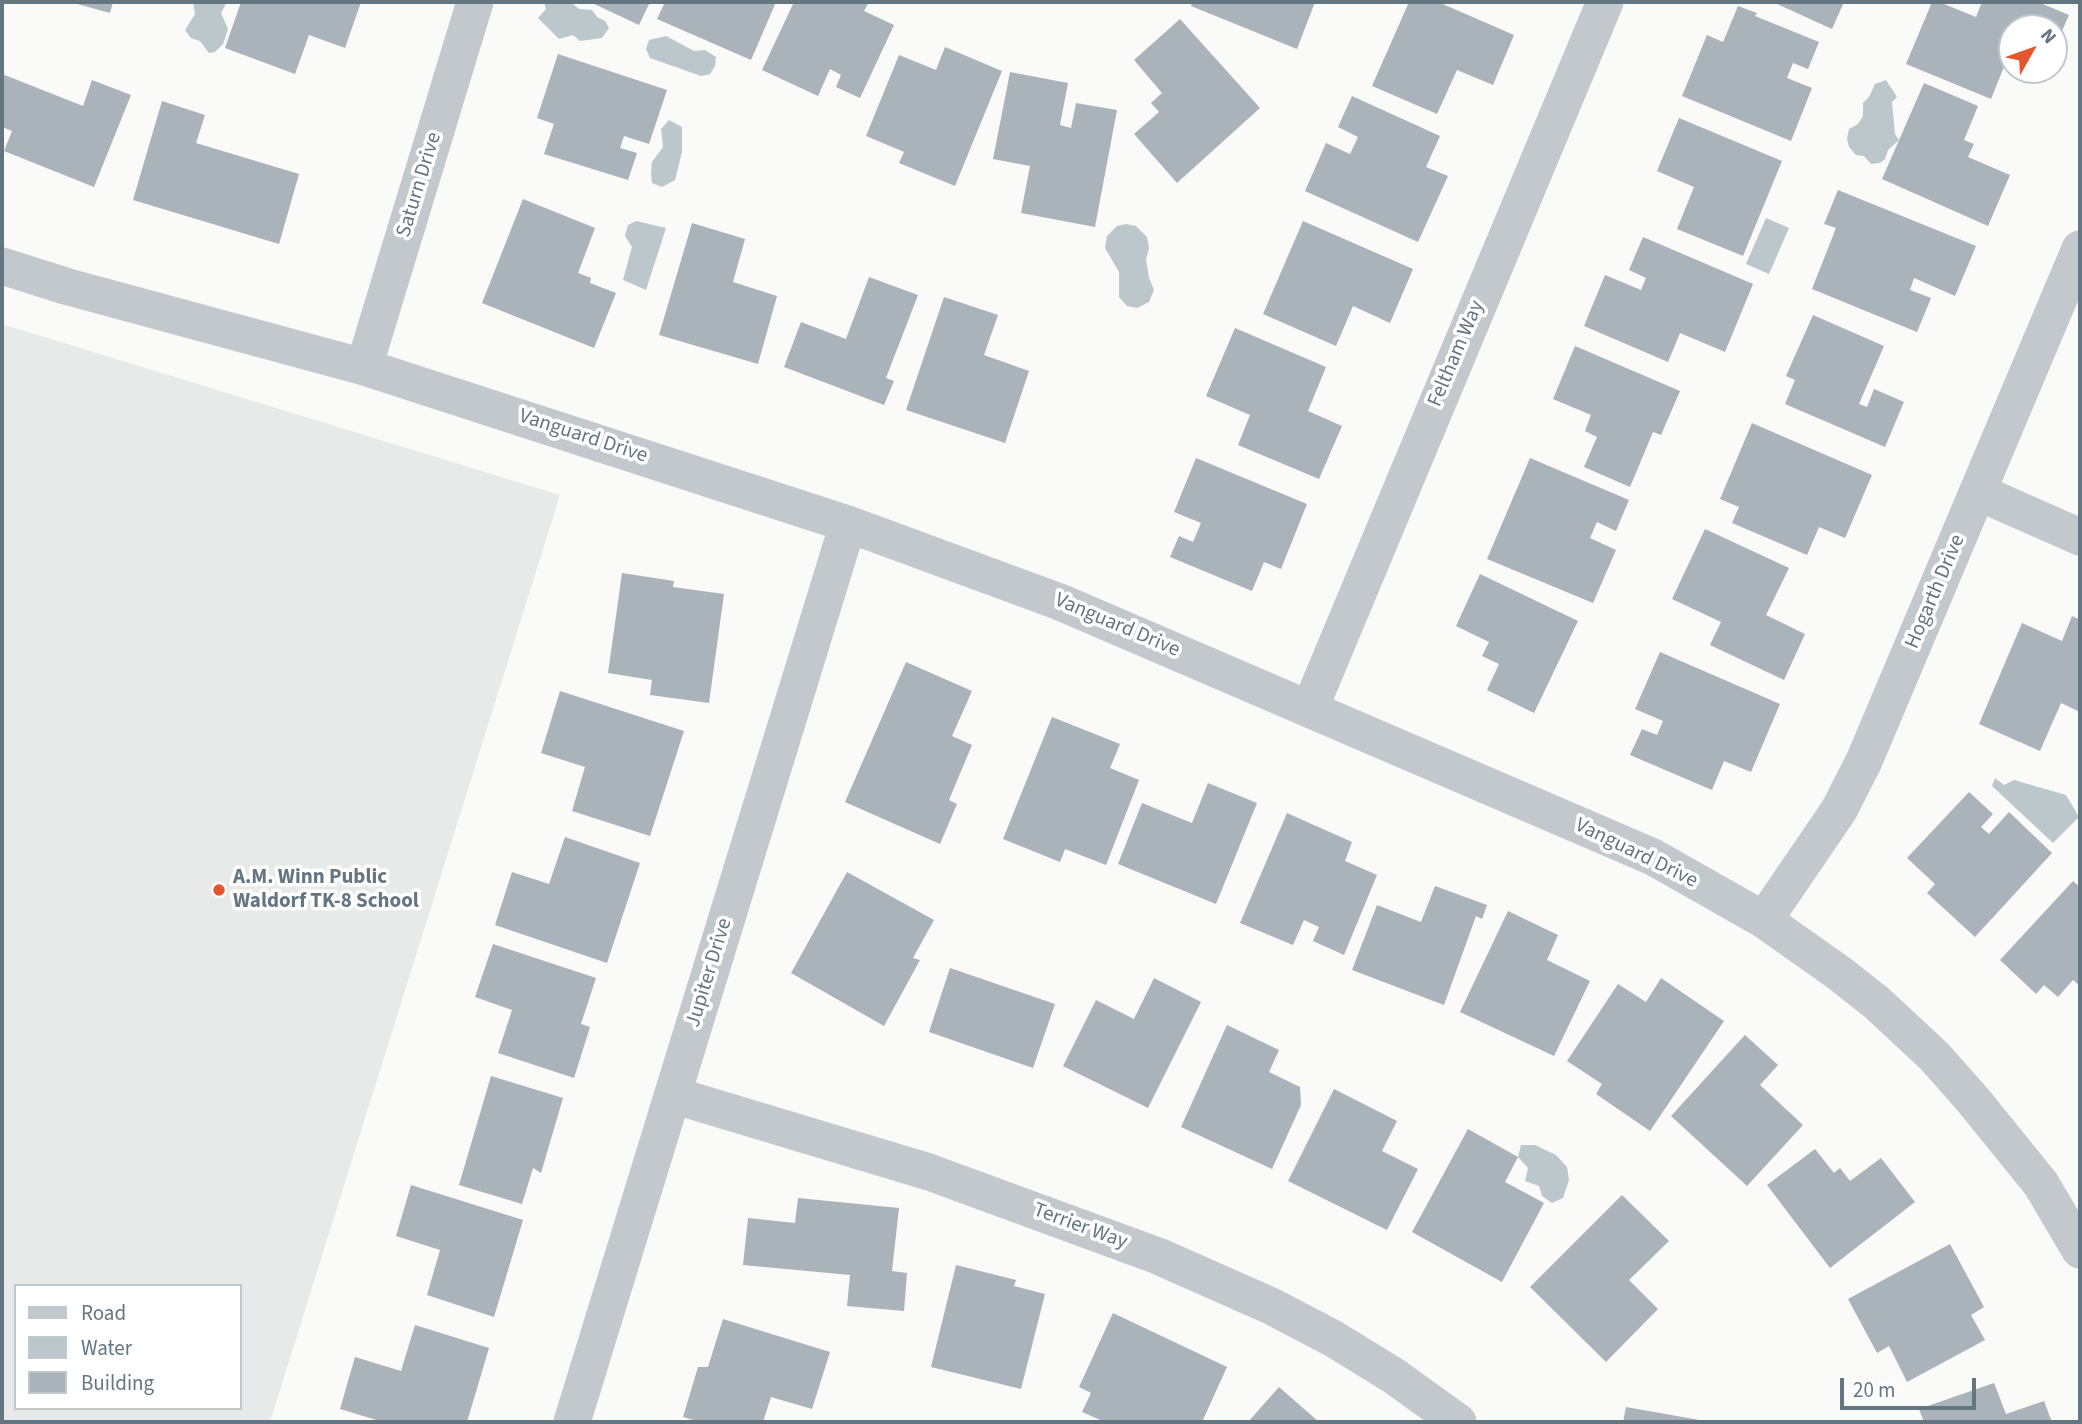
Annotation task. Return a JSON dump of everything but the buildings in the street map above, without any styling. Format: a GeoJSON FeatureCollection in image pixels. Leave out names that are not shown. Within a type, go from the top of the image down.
{"type":"FeatureCollection","features":[{"type":"Feature","properties":{"kind":"street","name":"Saturn Drive"},"geometry":{"type":"LineString","coordinates":[[364,367],[475,2]]}},
{"type":"Feature","properties":{"kind":"street","name":"Feltham Way"},"geometry":{"type":"LineString","coordinates":[[1310,708],[1605,2]]}},
{"type":"Feature","properties":{"kind":"street","name":"Hogarth Drive"},"geometry":{"type":"LineString","coordinates":[[1764,920],[1839,810],[1864,761],[2080,249]]}},
{"type":"Feature","properties":{"kind":"street","name":"Vanguard Drive"},"geometry":{"type":"LineString","coordinates":[[2,266],[65,286],[364,367],[848,524],[1060,602],[1653,857],[1764,920],[1868,995],[1934,1056],[1973,1100],[2041,1184],[2080,1250]]}},
{"type":"Feature","properties":{"kind":"street"},"geometry":{"type":"LineString","coordinates":[[1978,492],[2080,537]]}},
{"type":"Feature","properties":{"kind":"street","name":"Jupiter Drive"},"geometry":{"type":"LineString","coordinates":[[572,1422],[848,524]]}},
{"type":"Feature","properties":{"kind":"street","name":"Terrier Way"},"geometry":{"type":"LineString","coordinates":[[673,1095],[929,1172],[1158,1256],[1271,1306],[1334,1339],[1394,1376],[1458,1422]]}},
{"type":"Feature","properties":{"kind":"shaded area","name":"A.M. Winn Public Waldorf TK-8 School"},"geometry":{"type":"Polygon","coordinates":[[[2,324],[560,495],[270,1422],[2,1422],[2,324]]]}},
{"type":"Feature","properties":{"kind":"water"},"geometry":{"type":"Polygon","coordinates":[[[193,2],[227,2],[221,13],[228,29],[223,44],[215,52],[209,53],[200,41],[191,38],[185,30],[195,14],[193,2]]]}},
{"type":"Feature","properties":{"kind":"water"},"geometry":{"type":"Polygon","coordinates":[[[544,2],[571,2],[579,9],[592,10],[609,28],[602,38],[580,41],[573,35],[559,39],[538,18],[546,9],[544,2]]]}},
{"type":"Feature","properties":{"kind":"water"},"geometry":{"type":"Polygon","coordinates":[[[666,36],[694,51],[705,50],[716,57],[710,74],[701,76],[650,58],[646,49],[649,40],[666,36]]]}},
{"type":"Feature","properties":{"kind":"water"},"geometry":{"type":"Polygon","coordinates":[[[1886,80],[1897,97],[1892,102],[1895,134],[1899,140],[1888,150],[1885,159],[1871,164],[1864,156],[1856,155],[1849,147],[1847,139],[1849,129],[1858,124],[1863,116],[1863,103],[1875,84],[1886,80]]]}},
{"type":"Feature","properties":{"kind":"water"},"geometry":{"type":"Polygon","coordinates":[[[669,120],[682,127],[682,152],[675,180],[662,187],[652,183],[652,162],[663,147],[661,129],[669,120]]]}},
{"type":"Feature","properties":{"kind":"water"},"geometry":{"type":"Polygon","coordinates":[[[1766,218],[1789,228],[1769,274],[1746,264],[1766,218]]]}},
{"type":"Feature","properties":{"kind":"water"},"geometry":{"type":"Polygon","coordinates":[[[636,221],[666,228],[646,290],[623,280],[632,247],[625,236],[628,225],[636,221]]]}},
{"type":"Feature","properties":{"kind":"water"},"geometry":{"type":"Polygon","coordinates":[[[1117,226],[1136,226],[1147,237],[1149,248],[1146,259],[1154,290],[1149,302],[1137,308],[1127,306],[1119,297],[1119,272],[1105,248],[1107,236],[1117,226]]]}},
{"type":"Feature","properties":{"kind":"water"},"geometry":{"type":"Polygon","coordinates":[[[1995,778],[2004,785],[2014,780],[2066,795],[2079,817],[2053,843],[1992,786],[1995,778]]]}},
{"type":"Feature","properties":{"kind":"water"},"geometry":{"type":"Polygon","coordinates":[[[1521,1145],[1535,1145],[1556,1155],[1567,1167],[1569,1180],[1563,1198],[1552,1203],[1542,1196],[1539,1186],[1525,1181],[1528,1168],[1518,1157],[1521,1145]]]}},
{"type":"Feature","properties":{"kind":"place","name":"A.M. Winn Public Waldorf TK-8 School"},"geometry":{"type":"Point","coordinates":[219,890]}}]}
